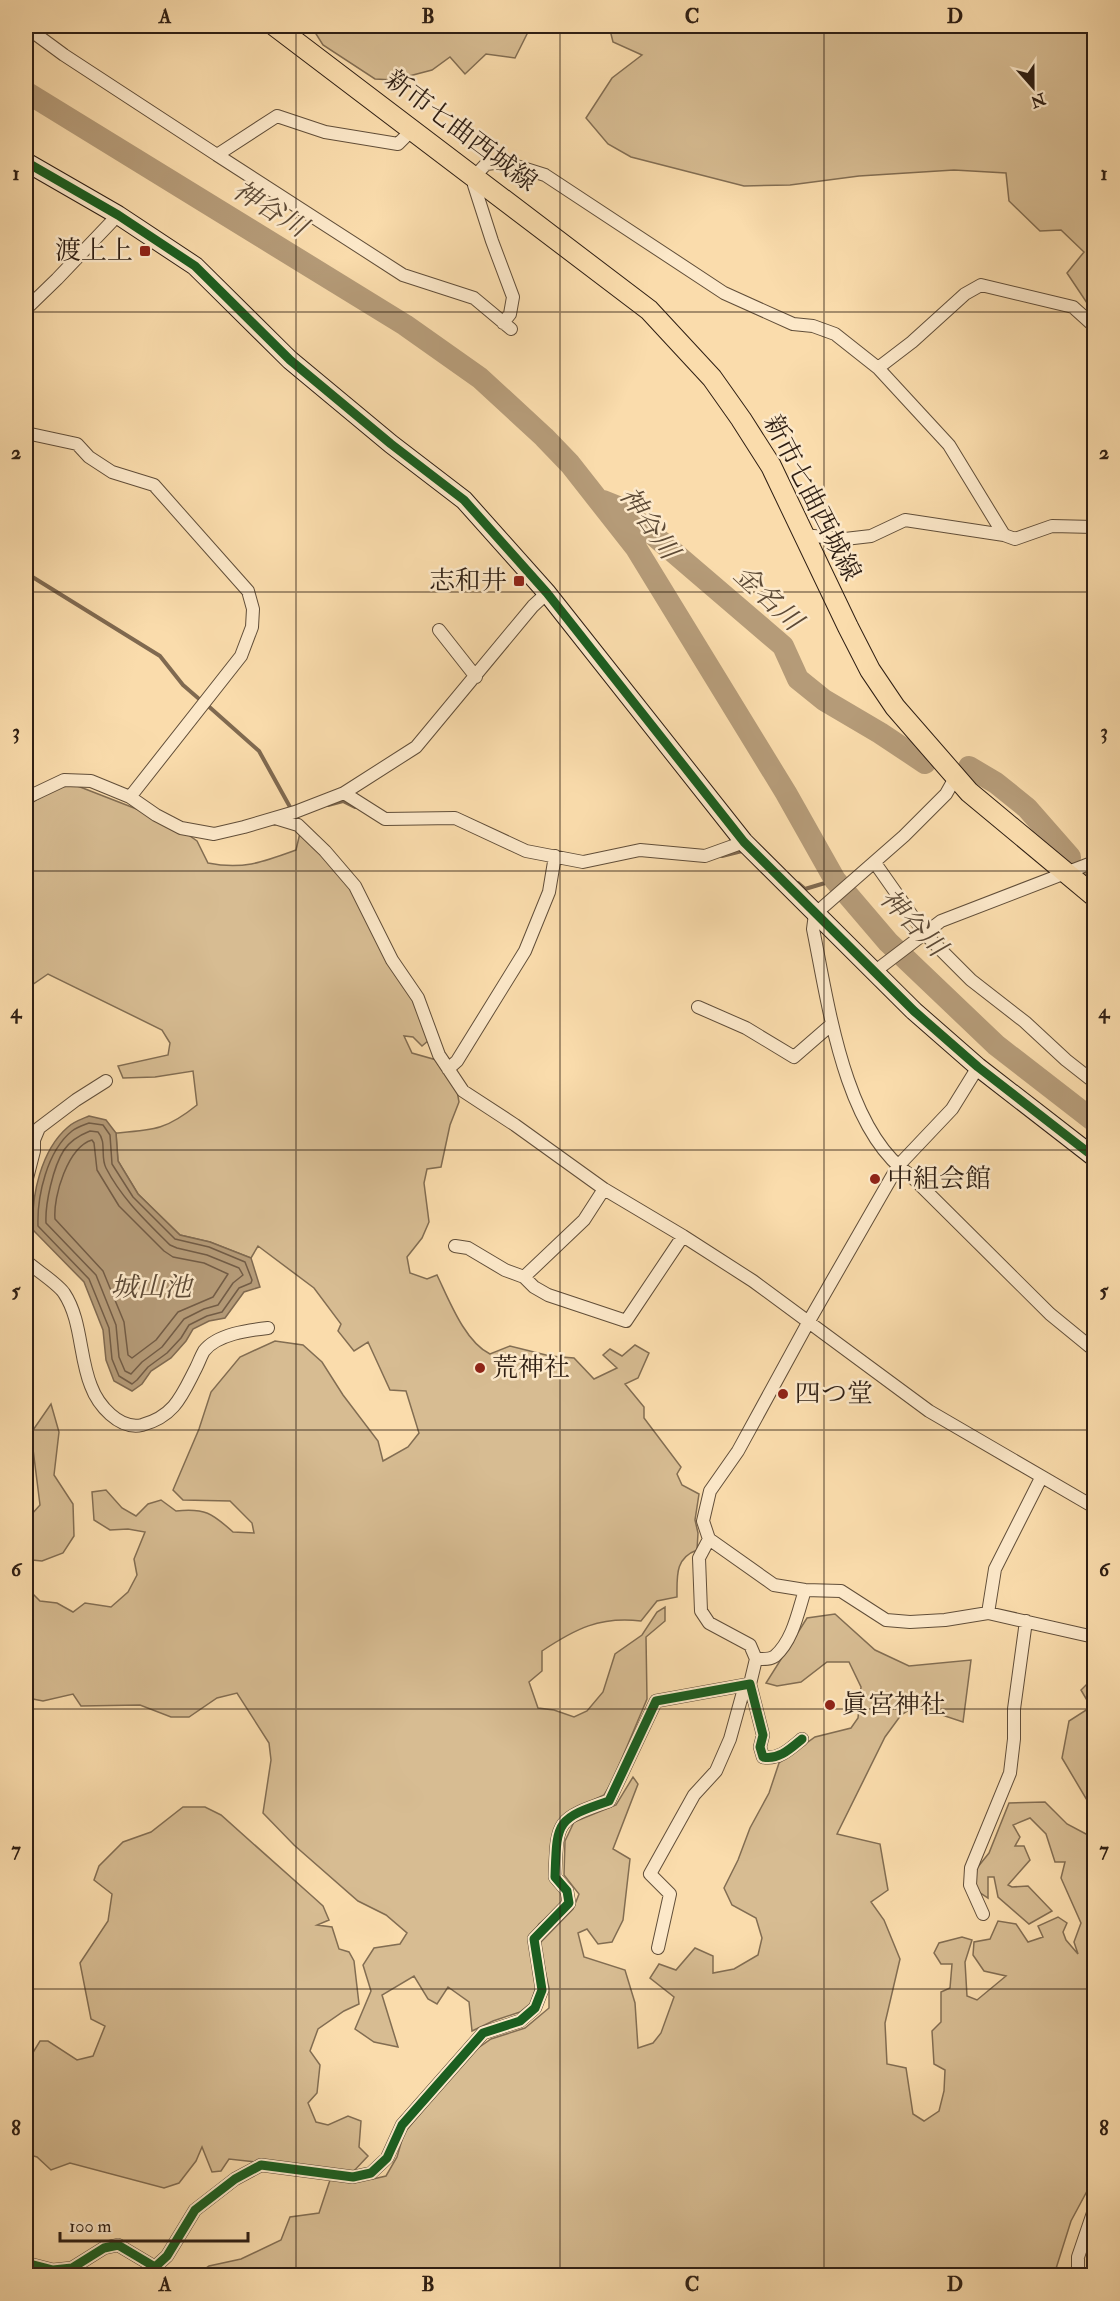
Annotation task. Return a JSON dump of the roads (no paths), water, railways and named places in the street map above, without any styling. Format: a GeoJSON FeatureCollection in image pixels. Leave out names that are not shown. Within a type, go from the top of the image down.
{"type":"FeatureCollection","features":[{"type":"Feature","properties":{"kind":"main road","name":"新市七曲西城線"},"geometry":{"type":"LineString","coordinates":[[275,26],[649,310],[712,378],[771,466],[870,670],[895,707],[969,792],[1095,896]]}},
{"type":"Feature","properties":{"kind":"street"},"geometry":{"type":"LineString","coordinates":[[26,27],[64,55],[403,274],[474,298],[507,326],[513,297],[474,185],[475,176],[486,164],[504,162],[545,175],[724,292],[793,324],[813,326],[835,334],[878,368],[949,445],[1004,535]]}},
{"type":"Feature","properties":{"kind":"street"},"geometry":{"type":"LineString","coordinates":[[218,155],[276,116],[325,132],[398,144],[413,129]]}},
{"type":"Feature","properties":{"kind":"street"},"geometry":{"type":"LineString","coordinates":[[26,162],[118,215],[195,266],[290,360],[391,444],[464,500],[547,593],[744,843],[818,911],[874,972],[978,1067],[1095,1157]]}},
{"type":"Feature","properties":{"kind":"street"},"geometry":{"type":"LineString","coordinates":[[26,309],[118,215]]}},
{"type":"Feature","properties":{"kind":"street"},"geometry":{"type":"LineString","coordinates":[[878,368],[912,342],[965,294],[981,285],[1073,307],[1095,326]]}},
{"type":"Feature","properties":{"kind":"street"},"geometry":{"type":"LineString","coordinates":[[26,433],[76,444],[89,457],[112,472],[154,485],[248,591],[253,609],[252,627],[241,656],[130,797]]}},
{"type":"Feature","properties":{"kind":"street"},"geometry":{"type":"LineString","coordinates":[[803,535],[845,539],[871,536],[905,520],[1004,535],[1015,539],[1052,526],[1095,527]]}},
{"type":"Feature","properties":{"kind":"street"},"geometry":{"type":"LineString","coordinates":[[26,798],[64,780],[91,781],[130,797],[181,828],[214,834],[276,818],[344,793],[416,747],[533,606],[547,593]]}},
{"type":"Feature","properties":{"kind":"street"},"geometry":{"type":"LineString","coordinates":[[439,630],[476,677]]}},
{"type":"Feature","properties":{"kind":"street"},"geometry":{"type":"LineString","coordinates":[[956,778],[946,794],[875,863],[859,874],[818,911],[813,929],[832,1024],[851,1092],[873,1132],[898,1167],[910,1175],[1050,1314],[1095,1350]]}},
{"type":"Feature","properties":{"kind":"street"},"geometry":{"type":"LineString","coordinates":[[344,793],[385,819],[455,818],[526,851],[583,862],[640,850],[705,856],[744,843]]}},
{"type":"Feature","properties":{"kind":"street"},"geometry":{"type":"LineString","coordinates":[[276,818],[298,825],[325,851],[355,886],[392,960],[418,998],[439,1055],[463,1091],[604,1189],[683,1236],[809,1321],[928,1411],[1095,1507]]}},
{"type":"Feature","properties":{"kind":"street"},"geometry":{"type":"LineString","coordinates":[[448,1069],[457,1061],[525,951],[549,892],[555,856]]}},
{"type":"Feature","properties":{"kind":"street"},"geometry":{"type":"LineString","coordinates":[[874,972],[941,921],[1095,862]]}},
{"type":"Feature","properties":{"kind":"street"},"geometry":{"type":"LineString","coordinates":[[875,863],[925,934],[971,980],[1025,1022],[1095,1082]]}},
{"type":"Feature","properties":{"kind":"street"},"geometry":{"type":"LineString","coordinates":[[698,1007],[746,1029],[794,1057],[832,1024]]}},
{"type":"Feature","properties":{"kind":"street"},"geometry":{"type":"LineString","coordinates":[[978,1067],[952,1109],[898,1167],[809,1321],[738,1451],[710,1491],[703,1521],[709,1539],[774,1585],[805,1590],[841,1591],[886,1620],[910,1622],[945,1620],[988,1613],[1095,1637]]}},
{"type":"Feature","properties":{"kind":"street"},"geometry":{"type":"LineString","coordinates":[[30,1140],[39,1128],[106,1081]]}},
{"type":"Feature","properties":{"kind":"street"},"geometry":{"type":"LineString","coordinates":[[26,1124],[34,1150],[26,1182]]}},
{"type":"Feature","properties":{"kind":"street"},"geometry":{"type":"LineString","coordinates":[[524,1277],[584,1220],[604,1189]]}},
{"type":"Feature","properties":{"kind":"street"},"geometry":{"type":"LineString","coordinates":[[455,1246],[468,1248],[506,1270],[524,1277],[534,1287],[548,1295],[626,1321],[683,1236]]}},
{"type":"Feature","properties":{"kind":"street"},"geometry":{"type":"LineString","coordinates":[[26,1261],[64,1293],[73,1314],[91,1387],[101,1404],[124,1424],[140,1425],[169,1412],[178,1403],[205,1350],[218,1341],[247,1330],[268,1328]]}},
{"type":"Feature","properties":{"kind":"street"},"geometry":{"type":"LineString","coordinates":[[988,1613],[995,1569],[1041,1478]]}},
{"type":"Feature","properties":{"kind":"street"},"geometry":{"type":"LineString","coordinates":[[658,1948],[670,1894],[650,1874],[694,1796],[716,1771],[730,1739],[743,1692],[750,1684],[756,1659],[750,1645],[709,1623],[701,1611],[699,1558],[709,1539]]}},
{"type":"Feature","properties":{"kind":"street"},"geometry":{"type":"LineString","coordinates":[[756,1659],[768,1659],[774,1656],[793,1630],[805,1590]]}},
{"type":"Feature","properties":{"kind":"street"},"geometry":{"type":"LineString","coordinates":[[983,1914],[970,1885],[971,1869],[1010,1773],[1014,1739],[1014,1709],[1026,1621]]}},
{"type":"Feature","properties":{"kind":"street"},"geometry":{"type":"LineString","coordinates":[[750,1684],[763,1735],[760,1747],[763,1756],[772,1759],[788,1751],[802,1739]]}},
{"type":"Feature","properties":{"kind":"street"},"geometry":{"type":"LineString","coordinates":[[26,2263],[53,2270],[72,2268],[104,2248],[118,2245],[155,2267],[167,2256],[195,2210],[235,2179],[261,2165],[353,2177],[371,2173],[387,2158],[402,2125],[483,2033],[520,2021],[535,2008],[542,1990],[534,1939],[569,1903],[567,1891],[555,1877],[556,1841],[561,1824],[579,1811],[609,1801],[656,1701],[750,1684]]}},
{"type":"Feature","properties":{"kind":"street"},"geometry":{"type":"LineString","coordinates":[[1078,2276],[1078,2257],[1095,2210]]}},
{"type":"Feature","properties":{"kind":"water","name":"城山池"},"geometry":{"type":"Polygon","coordinates":[[[89,1116],[106,1120],[116,1133],[118,1161],[138,1194],[180,1235],[210,1242],[251,1258],[260,1287],[244,1292],[225,1318],[209,1321],[193,1329],[171,1358],[151,1371],[142,1384],[132,1391],[114,1381],[106,1360],[103,1330],[84,1282],[33,1230],[36,1189],[51,1148],[68,1127],[89,1116]]]}},
{"type":"Feature","properties":{"kind":"waterway","name":"神谷川"},"geometry":{"type":"LineString","coordinates":[[26,92],[405,325],[480,378],[544,437],[570,464],[636,548],[786,793],[835,880],[888,942],[996,1045],[1094,1121]]}},
{"type":"Feature","properties":{"kind":"waterway","name":"金名川"},"geometry":{"type":"LineString","coordinates":[[603,501],[623,509],[783,646],[798,679],[824,700],[925,763]]}},
{"type":"Feature","properties":{"kind":"waterway"},"geometry":{"type":"LineString","coordinates":[[26,573],[160,656],[183,685],[198,698]]}},
{"type":"Feature","properties":{"kind":"waterway"},"geometry":{"type":"LineString","coordinates":[[206,704],[259,751],[290,807]]}},
{"type":"Feature","properties":{"kind":"waterway","name":"金名川"},"geometry":{"type":"LineString","coordinates":[[969,767],[996,783],[1027,808],[1070,857]]}},
{"type":"Feature","properties":{"kind":"waterway"},"geometry":{"type":"LineString","coordinates":[[328,805],[343,801],[355,807]]}},
{"type":"Feature","properties":{"kind":"waterway"},"geometry":{"type":"LineString","coordinates":[[722,856],[742,851]]}},
{"type":"Feature","properties":{"kind":"waterway","name":"金名川"},"geometry":{"type":"LineString","coordinates":[[1089,875],[1094,879]]}},
{"type":"Feature","properties":{"kind":"waterway"},"geometry":{"type":"LineString","coordinates":[[798,883],[805,889],[835,880]]}},
{"type":"Feature","properties":{"kind":"place","name":"渡上上"},"geometry":{"type":"Point","coordinates":[145,251]}},
{"type":"Feature","properties":{"kind":"place","name":"志和井"},"geometry":{"type":"Point","coordinates":[519,581]}},
{"type":"Feature","properties":{"kind":"place","name":"中組会館"},"geometry":{"type":"Point","coordinates":[875,1179]}},
{"type":"Feature","properties":{"kind":"place","name":"荒神社"},"geometry":{"type":"Point","coordinates":[480,1368]}},
{"type":"Feature","properties":{"kind":"place","name":"四つ堂"},"geometry":{"type":"Point","coordinates":[783,1394]}},
{"type":"Feature","properties":{"kind":"place","name":"眞宮神社"},"geometry":{"type":"Point","coordinates":[830,1705]}}]}
